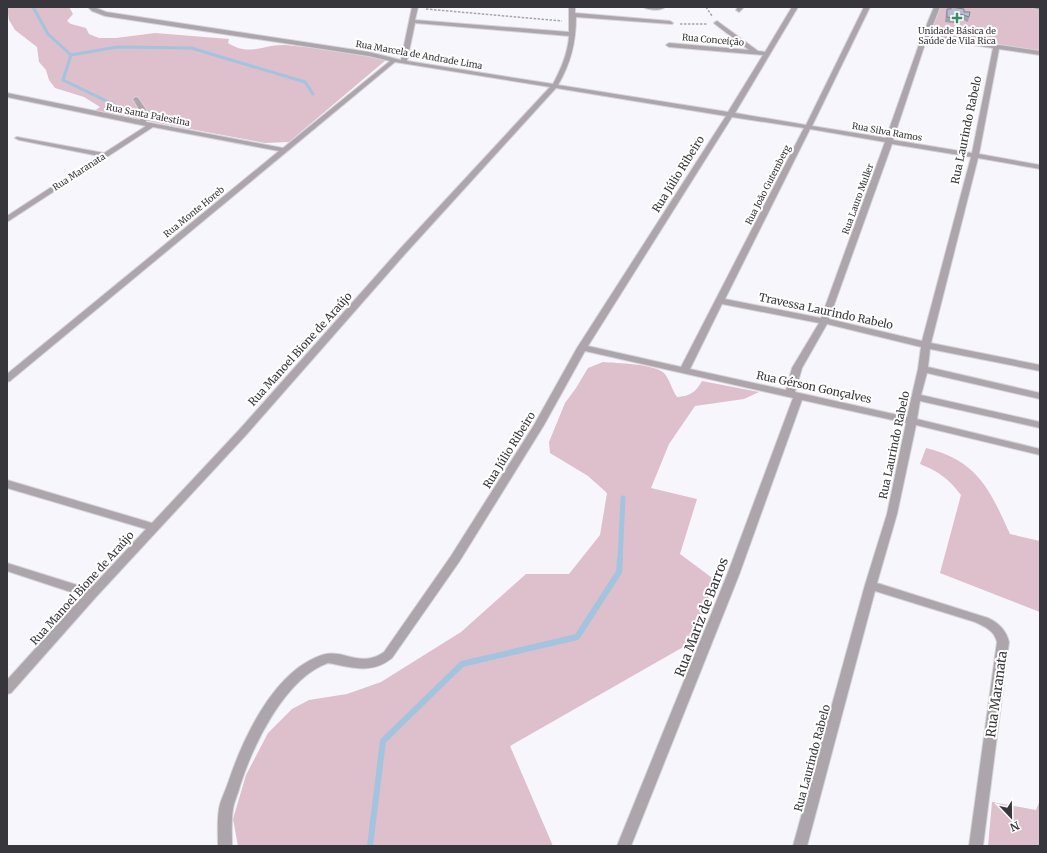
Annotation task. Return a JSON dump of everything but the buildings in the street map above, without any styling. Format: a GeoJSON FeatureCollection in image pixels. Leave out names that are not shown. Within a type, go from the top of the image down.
{"type":"FeatureCollection","features":[{"type":"Feature","properties":{"kind":"street","name":"Rua Marcela de Andrade Lima"},"geometry":{"type":"LineString","coordinates":[[91,7],[94,10],[105,14],[369,54],[404,62],[554,87],[730,114]]}},
{"type":"Feature","properties":{"kind":"street"},"geometry":{"type":"LineString","coordinates":[[404,62],[415,7]]}},
{"type":"Feature","properties":{"kind":"street"},"geometry":{"type":"LineString","coordinates":[[646,7],[661,8]]}},
{"type":"Feature","properties":{"kind":"street","name":"Rua Júlio Ribeiro"},"geometry":{"type":"LineString","coordinates":[[225,846],[226,808],[243,757],[266,715],[281,692],[309,666],[319,661],[328,658],[361,664],[370,664],[380,661],[388,655],[455,559],[501,486],[539,425],[582,348],[730,114],[795,7]]}},
{"type":"Feature","properties":{"kind":"street","name":"Rua João Gutemberg"},"geometry":{"type":"LineString","coordinates":[[684,371],[721,301],[868,7]]}},
{"type":"Feature","properties":{"kind":"street","name":"Rua Lauro Muller"},"geometry":{"type":"LineString","coordinates":[[794,394],[797,368],[824,321],[890,141],[936,7]]}},
{"type":"Feature","properties":{"kind":"street"},"geometry":{"type":"LineString","coordinates":[[1035,7],[1040,8]]}},
{"type":"Feature","properties":{"kind":"street"},"geometry":{"type":"LineString","coordinates":[[572,15],[670,22]]}},
{"type":"Feature","properties":{"kind":"street","name":"Rua Manoel Bione de Araújo"},"geometry":{"type":"LineString","coordinates":[[7,689],[92,594],[243,432],[402,252],[554,87],[567,64],[572,34],[572,15]]}},
{"type":"Feature","properties":{"kind":"street"},"geometry":{"type":"LineString","coordinates":[[412,21],[572,34]]}},
{"type":"Feature","properties":{"kind":"street","name":"Rua Conceição"},"geometry":{"type":"LineString","coordinates":[[717,23],[756,53]]}},
{"type":"Feature","properties":{"kind":"street"},"geometry":{"type":"LineString","coordinates":[[925,36],[1040,52]]}},
{"type":"Feature","properties":{"kind":"street","name":"Rua Conceição"},"geometry":{"type":"LineString","coordinates":[[669,45],[767,54]]}},
{"type":"Feature","properties":{"kind":"street","name":"Rua Laurindo Rabelo"},"geometry":{"type":"LineString","coordinates":[[800,846],[871,585],[892,514],[923,370],[926,345],[974,156],[996,46]]}},
{"type":"Feature","properties":{"kind":"street","name":"Rua Monte Horeb"},"geometry":{"type":"LineString","coordinates":[[7,379],[394,60]]}},
{"type":"Feature","properties":{"kind":"street","name":"Rua Santa Palestina"},"geometry":{"type":"LineString","coordinates":[[7,95],[152,125],[285,150]]}},
{"type":"Feature","properties":{"kind":"street"},"geometry":{"type":"LineString","coordinates":[[136,100],[144,111],[145,117],[142,123]]}},
{"type":"Feature","properties":{"kind":"street","name":"Rua Silva Ramos"},"geometry":{"type":"LineString","coordinates":[[730,114],[1040,167]]}},
{"type":"Feature","properties":{"kind":"street","name":"Rua Maranata"},"geometry":{"type":"LineString","coordinates":[[7,220],[152,125]]}},
{"type":"Feature","properties":{"kind":"street"},"geometry":{"type":"LineString","coordinates":[[19,138],[105,155]]}},
{"type":"Feature","properties":{"kind":"street","name":"Travessa Laurindo Rabelo"},"geometry":{"type":"LineString","coordinates":[[721,301],[824,321],[926,345],[1040,365]]}},
{"type":"Feature","properties":{"kind":"street","name":"Rua Gérson Gonçalves"},"geometry":{"type":"LineString","coordinates":[[582,348],[912,420],[1040,452]]}},
{"type":"Feature","properties":{"kind":"street"},"geometry":{"type":"LineString","coordinates":[[923,370],[1040,396]]}},
{"type":"Feature","properties":{"kind":"street","name":"Rua Mariz de Barros"},"geometry":{"type":"LineString","coordinates":[[624,846],[700,658],[794,394]]}},
{"type":"Feature","properties":{"kind":"street"},"geometry":{"type":"LineString","coordinates":[[916,397],[1040,426]]}},
{"type":"Feature","properties":{"kind":"street"},"geometry":{"type":"LineString","coordinates":[[7,484],[154,527]]}},
{"type":"Feature","properties":{"kind":"street"},"geometry":{"type":"LineString","coordinates":[[7,567],[92,594]]}},
{"type":"Feature","properties":{"kind":"street","name":"Rua Maranata"},"geometry":{"type":"LineString","coordinates":[[871,585],[990,623],[998,628],[1002,634],[1003,642],[976,846]]}},
{"type":"Feature","properties":{"kind":"path"},"geometry":{"type":"LineString","coordinates":[[415,7],[572,15]]}},
{"type":"Feature","properties":{"kind":"path","name":"Rua Conceição"},"geometry":{"type":"LineString","coordinates":[[670,22],[692,25],[717,23],[706,7]]}},
{"type":"Feature","properties":{"kind":"shaded area"},"geometry":{"type":"Polygon","coordinates":[[[7,7],[69,7],[73,14],[67,21],[71,24],[86,28],[89,34],[99,38],[116,38],[155,33],[229,39],[228,43],[236,47],[250,50],[285,45],[310,47],[386,60],[289,142],[265,143],[94,111],[100,107],[84,97],[55,88],[49,80],[46,70],[39,62],[37,47],[15,30],[9,20],[7,7]]]}},
{"type":"Feature","properties":{"kind":"shaded area"},"geometry":{"type":"Polygon","coordinates":[[[937,7],[1040,8],[1040,53],[925,36],[937,7]]]}},
{"type":"Feature","properties":{"kind":"shaded area"},"geometry":{"type":"Polygon","coordinates":[[[603,362],[635,364],[659,370],[666,376],[677,397],[686,396],[692,393],[702,381],[759,392],[744,399],[695,406],[669,444],[651,488],[697,499],[680,554],[715,580],[692,642],[510,746],[553,846],[238,846],[233,819],[246,775],[268,733],[292,709],[309,700],[347,694],[381,682],[461,632],[526,574],[569,574],[600,535],[607,493],[588,476],[550,453],[549,442],[565,403],[588,368],[603,362]]]}},
{"type":"Feature","properties":{"kind":"shaded area"},"geometry":{"type":"Polygon","coordinates":[[[926,448],[943,453],[958,460],[980,479],[996,504],[1010,534],[1040,541],[1040,612],[940,573],[961,495],[943,476],[920,464],[926,448]]]}},
{"type":"Feature","properties":{"kind":"shaded area"},"geometry":{"type":"Polygon","coordinates":[[[1040,800],[1040,846],[988,846],[992,802],[1036,810],[1040,800]]]}},
{"type":"Feature","properties":{"kind":"waterway"},"geometry":{"type":"LineString","coordinates":[[33,7],[48,34],[71,55]]}},
{"type":"Feature","properties":{"kind":"waterway"},"geometry":{"type":"LineString","coordinates":[[71,55],[117,47],[191,48],[305,82],[313,94]]}},
{"type":"Feature","properties":{"kind":"waterway"},"geometry":{"type":"LineString","coordinates":[[71,55],[63,80],[119,107]]}},
{"type":"Feature","properties":{"kind":"waterway"},"geometry":{"type":"LineString","coordinates":[[620,560],[623,498]]}},
{"type":"Feature","properties":{"kind":"waterway"},"geometry":{"type":"LineString","coordinates":[[370,846],[383,741],[462,664],[577,637],[619,572],[620,559]]}},
{"type":"Feature","properties":{"kind":"place","name":"Unidade Básica de Saúde de Vila Rica"},"geometry":{"type":"Point","coordinates":[957,18]}}]}
